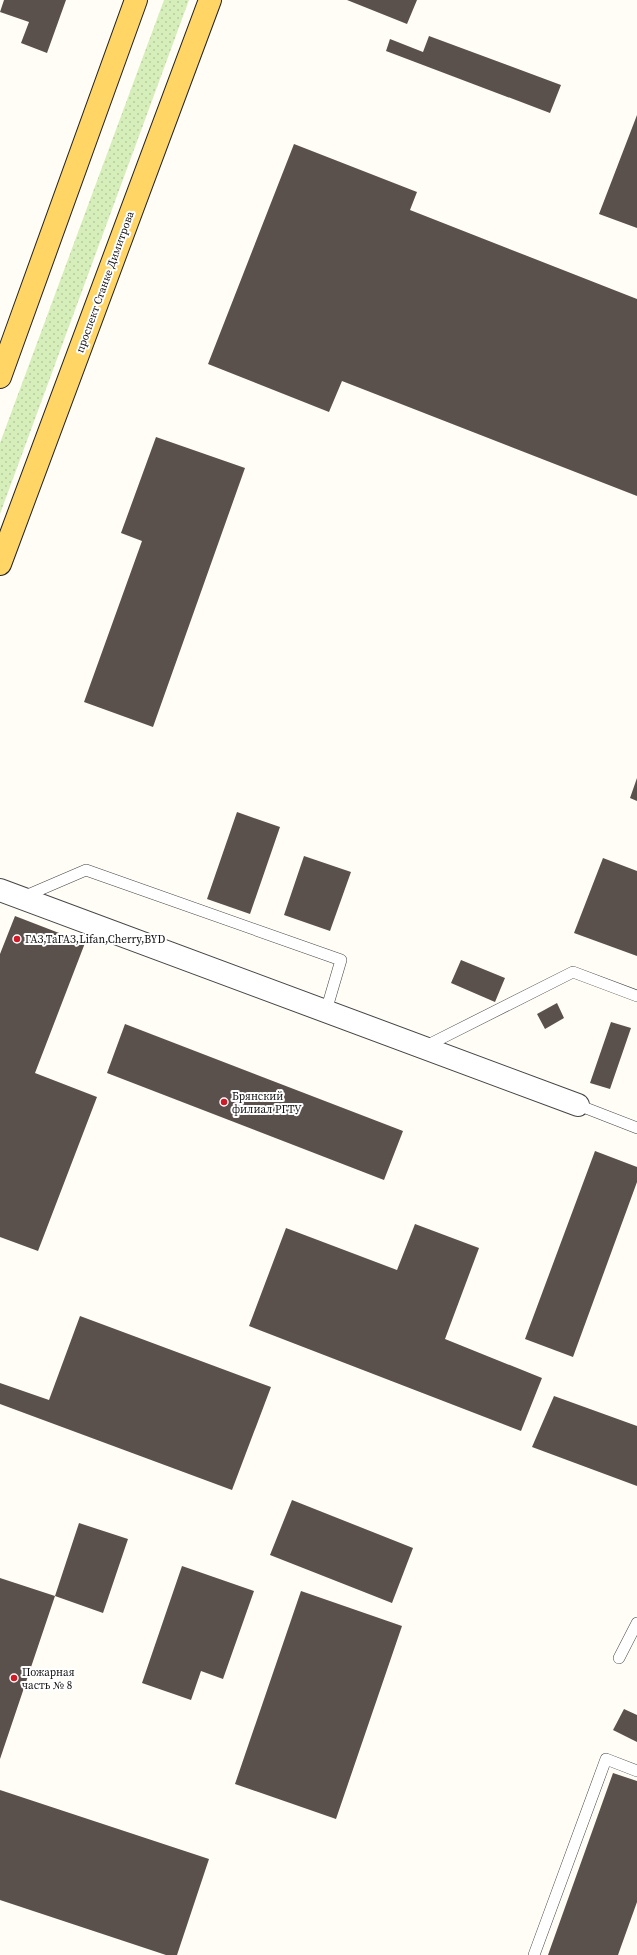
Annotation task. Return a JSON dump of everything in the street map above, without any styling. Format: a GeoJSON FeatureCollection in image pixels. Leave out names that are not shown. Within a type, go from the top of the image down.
{"type":"FeatureCollection","features":[{"type":"Feature","properties":{"kind":"main road"},"geometry":{"type":"LineString","coordinates":[[0,377],[136,0]]}},
{"type":"Feature","properties":{"kind":"main road","name":"проспект Станке Димитрова"},"geometry":{"type":"LineString","coordinates":[[0,564],[210,0]]}},
{"type":"Feature","properties":{"kind":"street"},"geometry":{"type":"LineString","coordinates":[[0,890],[23,897],[578,1105]]}},
{"type":"Feature","properties":{"kind":"lane"},"geometry":{"type":"LineString","coordinates":[[23,897],[86,870],[340,960],[326,1011]]}},
{"type":"Feature","properties":{"kind":"lane"},"geometry":{"type":"LineString","coordinates":[[424,1047],[573,972],[637,996]]}},
{"type":"Feature","properties":{"kind":"lane"},"geometry":{"type":"LineString","coordinates":[[578,1105],[637,1128]]}},
{"type":"Feature","properties":{"kind":"lane"},"geometry":{"type":"LineString","coordinates":[[619,1658],[637,1623]]}},
{"type":"Feature","properties":{"kind":"lane"},"geometry":{"type":"LineString","coordinates":[[534,1955],[606,1759],[637,1771]]}},
{"type":"Feature","properties":{"kind":"green space"},"geometry":{"type":"Polygon","coordinates":[[[164,0],[189,0],[0,514],[0,443],[164,0]]]}},
{"type":"Feature","properties":{"kind":"building"},"geometry":{"type":"Polygon","coordinates":[[[4,0],[66,0],[47,53],[21,43],[29,22],[0,12],[4,0]]]}},
{"type":"Feature","properties":{"kind":"building"},"geometry":{"type":"Polygon","coordinates":[[[347,0],[417,0],[407,24],[347,0]]]}},
{"type":"Feature","properties":{"kind":"building"},"geometry":{"type":"Polygon","coordinates":[[[429,36],[561,85],[550,113],[386,51],[390,39],[423,52],[429,36]]]}},
{"type":"Feature","properties":{"kind":"building"},"geometry":{"type":"Polygon","coordinates":[[[637,115],[637,228],[599,214],[637,115]]]}},
{"type":"Feature","properties":{"kind":"building"},"geometry":{"type":"Polygon","coordinates":[[[294,144],[417,192],[410,210],[637,299],[637,496],[342,381],[329,412],[208,364],[294,144]]]}},
{"type":"Feature","properties":{"kind":"building"},"geometry":{"type":"Polygon","coordinates":[[[156,437],[245,468],[153,727],[84,702],[142,541],[121,533],[156,437]]]}},
{"type":"Feature","properties":{"kind":"building"},"geometry":{"type":"Polygon","coordinates":[[[637,778],[637,801],[630,798],[637,778]]]}},
{"type":"Feature","properties":{"kind":"building"},"geometry":{"type":"Polygon","coordinates":[[[237,812],[280,827],[250,914],[207,899],[237,812]]]}},
{"type":"Feature","properties":{"kind":"building"},"geometry":{"type":"Polygon","coordinates":[[[304,856],[351,872],[330,931],[284,915],[304,856]]]}},
{"type":"Feature","properties":{"kind":"building"},"geometry":{"type":"Polygon","coordinates":[[[603,858],[637,871],[637,956],[574,933],[603,858]]]}},
{"type":"Feature","properties":{"kind":"building"},"geometry":{"type":"Polygon","coordinates":[[[15,916],[85,943],[35,1073],[97,1097],[38,1251],[0,1237],[0,954],[15,916]]]}},
{"type":"Feature","properties":{"kind":"building"},"geometry":{"type":"Polygon","coordinates":[[[461,960],[505,978],[495,1002],[451,983],[461,960]]]}},
{"type":"Feature","properties":{"kind":"building"},"geometry":{"type":"Polygon","coordinates":[[[557,1003],[564,1018],[545,1029],[537,1014],[557,1003]]]}},
{"type":"Feature","properties":{"kind":"building"},"geometry":{"type":"Polygon","coordinates":[[[611,1022],[631,1028],[610,1089],[590,1083],[611,1022]]]}},
{"type":"Feature","properties":{"kind":"building"},"geometry":{"type":"Polygon","coordinates":[[[125,1024],[403,1131],[384,1180],[107,1073],[125,1024]]]}},
{"type":"Feature","properties":{"kind":"building"},"geometry":{"type":"Polygon","coordinates":[[[595,1151],[637,1167],[637,1182],[573,1357],[525,1339],[595,1151]]]}},
{"type":"Feature","properties":{"kind":"building"},"geometry":{"type":"Polygon","coordinates":[[[415,1224],[479,1248],[445,1339],[542,1378],[521,1431],[249,1326],[286,1228],[397,1270],[415,1224]]]}},
{"type":"Feature","properties":{"kind":"building"},"geometry":{"type":"Polygon","coordinates":[[[80,1316],[271,1387],[232,1490],[0,1404],[0,1383],[49,1400],[80,1316]]]}},
{"type":"Feature","properties":{"kind":"building"},"geometry":{"type":"Polygon","coordinates":[[[554,1396],[637,1426],[637,1486],[532,1447],[554,1396]]]}},
{"type":"Feature","properties":{"kind":"building"},"geometry":{"type":"Polygon","coordinates":[[[292,1500],[413,1548],[392,1603],[270,1555],[292,1500]]]}},
{"type":"Feature","properties":{"kind":"building"},"geometry":{"type":"Polygon","coordinates":[[[79,1523],[128,1539],[103,1613],[55,1596],[79,1523]]]}},
{"type":"Feature","properties":{"kind":"building"},"geometry":{"type":"Polygon","coordinates":[[[182,1566],[254,1591],[223,1679],[201,1671],[191,1700],[142,1683],[182,1566]]]}},
{"type":"Feature","properties":{"kind":"building","name":"Пожарная часть № 8"},"geometry":{"type":"Polygon","coordinates":[[[0,1578],[55,1596],[0,1759],[0,1578]]]}},
{"type":"Feature","properties":{"kind":"building"},"geometry":{"type":"Polygon","coordinates":[[[301,1591],[402,1626],[336,1819],[235,1784],[301,1591]]]}},
{"type":"Feature","properties":{"kind":"building"},"geometry":{"type":"Polygon","coordinates":[[[624,1709],[637,1715],[637,1742],[613,1730],[624,1709]]]}},
{"type":"Feature","properties":{"kind":"building"},"geometry":{"type":"Polygon","coordinates":[[[613,1773],[637,1781],[637,1902],[618,1955],[548,1955],[613,1773]]]}},
{"type":"Feature","properties":{"kind":"building"},"geometry":{"type":"Polygon","coordinates":[[[0,1790],[209,1859],[177,1955],[166,1955],[0,1900],[0,1790]]]}},
{"type":"Feature","properties":{"kind":"place","name":"ГАЗ,ТаГАЗ,Lifan,Cherry,BYD"},"geometry":{"type":"Point","coordinates":[17,939]}},
{"type":"Feature","properties":{"kind":"place","name":"Брянский филиал РГТУ"},"geometry":{"type":"Point","coordinates":[224,1102]}},
{"type":"Feature","properties":{"kind":"place","name":"Пожарная часть № 8"},"geometry":{"type":"Point","coordinates":[14,1678]}}]}
